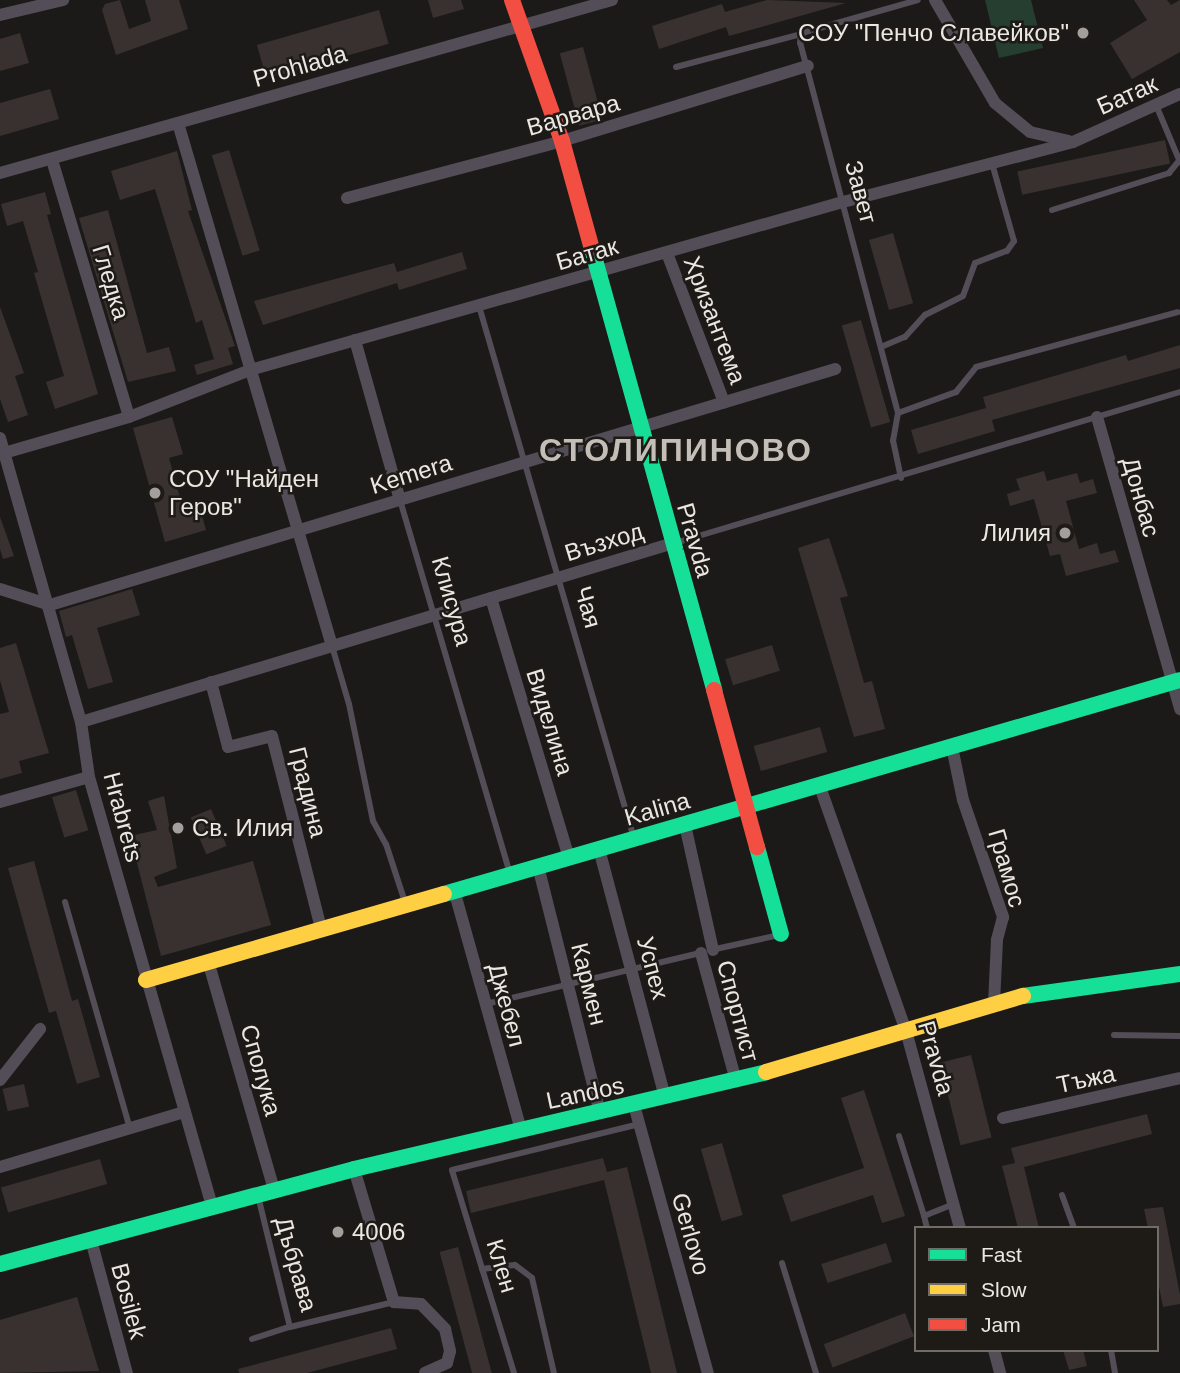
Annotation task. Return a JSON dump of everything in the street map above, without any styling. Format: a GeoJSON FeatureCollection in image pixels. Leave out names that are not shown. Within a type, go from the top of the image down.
{"type":"FeatureCollection","features":[{"type":"Feature","properties":{"kind":"street"},"geometry":{"type":"LineString","coordinates":[[0,15],[62,0]]}},
{"type":"Feature","properties":{"kind":"street","name":"Pravda"},"geometry":{"type":"LineString","coordinates":[[512,0],[562,141],[639,428],[748,807],[780,934]]}},
{"type":"Feature","properties":{"kind":"street","name":"Prohlada"},"geometry":{"type":"LineString","coordinates":[[0,173],[612,0]]}},
{"type":"Feature","properties":{"kind":"street"},"geometry":{"type":"LineString","coordinates":[[935,0],[995,103],[1030,132],[1073,142]]}},
{"type":"Feature","properties":{"kind":"street","name":"Варвара"},"geometry":{"type":"LineString","coordinates":[[347,198],[562,141],[808,66]]}},
{"type":"Feature","properties":{"kind":"street","name":"Батак"},"geometry":{"type":"LineString","coordinates":[[4,453],[129,417],[250,370],[843,202],[1073,142],[1180,94]]}},
{"type":"Feature","properties":{"kind":"street"},"geometry":{"type":"LineString","coordinates":[[178,123],[331,646]]}},
{"type":"Feature","properties":{"kind":"street","name":"Гледка"},"geometry":{"type":"LineString","coordinates":[[52,160],[129,417]]}},
{"type":"Feature","properties":{"kind":"street","name":"Хризантема"},"geometry":{"type":"LineString","coordinates":[[667,253],[724,402]]}},
{"type":"Feature","properties":{"kind":"street","name":"Клисура"},"geometry":{"type":"LineString","coordinates":[[355,340],[400,500]]}},
{"type":"Feature","properties":{"kind":"street","name":"Kemera"},"geometry":{"type":"LineString","coordinates":[[50,605],[835,369]]}},
{"type":"Feature","properties":{"kind":"street","name":"Донбас"},"geometry":{"type":"LineString","coordinates":[[1097,418],[1176,681],[1180,709]]}},
{"type":"Feature","properties":{"kind":"street","name":"Hrabrets"},"geometry":{"type":"LineString","coordinates":[[0,438],[50,605],[81,722],[89,777],[212,1206]]}},
{"type":"Feature","properties":{"kind":"street","name":"Възход"},"geometry":{"type":"LineString","coordinates":[[81,722],[673,543]]}},
{"type":"Feature","properties":{"kind":"street"},"geometry":{"type":"LineString","coordinates":[[0,589],[50,605]]}},
{"type":"Feature","properties":{"kind":"street","name":"Виделина"},"geometry":{"type":"LineString","coordinates":[[491,598],[569,858]]}},
{"type":"Feature","properties":{"kind":"street","name":"Kalina"},"geometry":{"type":"LineString","coordinates":[[146,980],[1176,681]]}},
{"type":"Feature","properties":{"kind":"street","name":"Градина"},"geometry":{"type":"LineString","coordinates":[[211,682],[228,747],[272,736],[321,928]]}},
{"type":"Feature","properties":{"kind":"street","name":"Грамос"},"geometry":{"type":"LineString","coordinates":[[952,747],[963,800],[1003,917],[997,940],[994,1004]]}},
{"type":"Feature","properties":{"kind":"street"},"geometry":{"type":"LineString","coordinates":[[0,802],[89,777]]}},
{"type":"Feature","properties":{"kind":"street","name":"Pravda"},"geometry":{"type":"LineString","coordinates":[[819,783],[905,1031],[959,1226]]}},
{"type":"Feature","properties":{"kind":"street","name":"Спортист"},"geometry":{"type":"LineString","coordinates":[[685,825],[707,951],[736,1081]]}},
{"type":"Feature","properties":{"kind":"street","name":"Успех"},"geometry":{"type":"LineString","coordinates":[[600,849],[665,1097]]}},
{"type":"Feature","properties":{"kind":"street","name":"Кармен"},"geometry":{"type":"LineString","coordinates":[[538,866],[600,1112]]}},
{"type":"Feature","properties":{"kind":"street","name":"Джебел"},"geometry":{"type":"LineString","coordinates":[[454,890],[521,1130]]}},
{"type":"Feature","properties":{"kind":"street","name":"Сполука"},"geometry":{"type":"LineString","coordinates":[[208,961],[274,1190]]}},
{"type":"Feature","properties":{"kind":"street","name":"Landos"},"geometry":{"type":"LineString","coordinates":[[0,1264],[354,1170],[736,1081],[1035,993],[1180,974]]}},
{"type":"Feature","properties":{"kind":"street"},"geometry":{"type":"LineString","coordinates":[[0,1080],[40,1029]]}},
{"type":"Feature","properties":{"kind":"street","name":"Тъжа"},"geometry":{"type":"LineString","coordinates":[[1003,1118],[1179,1080]]}},
{"type":"Feature","properties":{"kind":"street","name":"Gerlovo"},"geometry":{"type":"LineString","coordinates":[[634,1105],[708,1373]]}},
{"type":"Feature","properties":{"kind":"street"},"geometry":{"type":"LineString","coordinates":[[0,1167],[185,1112]]}},
{"type":"Feature","properties":{"kind":"street"},"geometry":{"type":"LineString","coordinates":[[354,1170],[394,1302],[421,1304],[445,1329],[450,1351],[447,1363],[425,1373]]}},
{"type":"Feature","properties":{"kind":"street","name":"Bosilek"},"geometry":{"type":"LineString","coordinates":[[91,1240],[127,1373]]}},
{"type":"Feature","properties":{"kind":"street"},"geometry":{"type":"LineString","coordinates":[[995,1352],[1000,1373]]}},
{"type":"Feature","properties":{"kind":"lane"},"geometry":{"type":"LineString","coordinates":[[676,67],[918,0]]}},
{"type":"Feature","properties":{"kind":"lane","name":"Завет"},"geometry":{"type":"LineString","coordinates":[[802,34],[800,43],[898,413],[893,441],[901,478]]}},
{"type":"Feature","properties":{"kind":"lane"},"geometry":{"type":"LineString","coordinates":[[1052,209],[1169,173],[1179,162],[1156,105]]}},
{"type":"Feature","properties":{"kind":"lane"},"geometry":{"type":"LineString","coordinates":[[881,346],[905,337],[925,315],[963,296],[975,263],[1007,251],[1014,241],[992,163]]}},
{"type":"Feature","properties":{"kind":"lane","name":"Чая"},"geometry":{"type":"LineString","coordinates":[[479,306],[635,839]]}},
{"type":"Feature","properties":{"kind":"lane"},"geometry":{"type":"LineString","coordinates":[[898,413],[956,392],[976,367],[1178,312]]}},
{"type":"Feature","properties":{"kind":"lane","name":"Възход"},"geometry":{"type":"LineString","coordinates":[[673,543],[901,478],[1180,392]]}},
{"type":"Feature","properties":{"kind":"lane","name":"Клисура"},"geometry":{"type":"LineString","coordinates":[[400,500],[510,874]]}},
{"type":"Feature","properties":{"kind":"lane"},"geometry":{"type":"LineString","coordinates":[[331,646],[349,704],[373,821],[386,844],[406,904]]}},
{"type":"Feature","properties":{"kind":"lane"},"geometry":{"type":"LineString","coordinates":[[65,902],[130,1129]]}},
{"type":"Feature","properties":{"kind":"lane"},"geometry":{"type":"LineString","coordinates":[[485,1004],[780,934]]}},
{"type":"Feature","properties":{"kind":"lane"},"geometry":{"type":"LineString","coordinates":[[1114,1035],[1180,1036]]}},
{"type":"Feature","properties":{"kind":"lane","name":"Клен"},"geometry":{"type":"LineString","coordinates":[[514,1373],[452,1170],[639,1124]]}},
{"type":"Feature","properties":{"kind":"lane"},"geometry":{"type":"LineString","coordinates":[[899,1136],[926,1226]]}},
{"type":"Feature","properties":{"kind":"lane","name":"Дъбрава"},"geometry":{"type":"LineString","coordinates":[[257,1195],[290,1326],[394,1302]]}},
{"type":"Feature","properties":{"kind":"lane"},"geometry":{"type":"LineString","coordinates":[[1062,1195],[1073,1226]]}},
{"type":"Feature","properties":{"kind":"lane"},"geometry":{"type":"LineString","coordinates":[[924,1216],[954,1205]]}},
{"type":"Feature","properties":{"kind":"lane"},"geometry":{"type":"LineString","coordinates":[[782,1264],[816,1373]]}},
{"type":"Feature","properties":{"kind":"lane"},"geometry":{"type":"LineString","coordinates":[[482,1269],[515,1265],[532,1278],[554,1373]]}},
{"type":"Feature","properties":{"kind":"lane"},"geometry":{"type":"LineString","coordinates":[[252,1339],[290,1326]]}},
{"type":"Feature","properties":{"kind":"lane"},"geometry":{"type":"LineString","coordinates":[[1111,1352],[1115,1373]]}},
{"type":"Feature","properties":{"kind":"green space"},"geometry":{"type":"Polygon","coordinates":[[[985,0],[1031,0],[1043,48],[999,58],[985,0]]]}},
{"type":"Feature","properties":{"kind":"building"},"geometry":{"type":"Polygon","coordinates":[[[120,0],[129,29],[151,21],[145,0],[179,0],[188,29],[116,55],[102,10],[105,4],[120,0]]]}},
{"type":"Feature","properties":{"kind":"building"},"geometry":{"type":"Polygon","coordinates":[[[428,0],[461,0],[464,9],[433,18],[428,0]]]}},
{"type":"Feature","properties":{"kind":"building"},"geometry":{"type":"Polygon","coordinates":[[[767,0],[846,3],[729,36],[726,27],[659,49],[652,26],[722,4],[725,12],[767,0]]]}},
{"type":"Feature","properties":{"kind":"building"},"geometry":{"type":"Polygon","coordinates":[[[1134,0],[1167,0],[1171,5],[1180,0],[1180,52],[1132,79],[1110,43],[1147,20],[1134,0]]]}},
{"type":"Feature","properties":{"kind":"building"},"geometry":{"type":"Polygon","coordinates":[[[379,10],[389,44],[267,79],[257,45],[379,10]]]}},
{"type":"Feature","properties":{"kind":"building"},"geometry":{"type":"Polygon","coordinates":[[[20,33],[29,63],[0,71],[0,39],[20,33]]]}},
{"type":"Feature","properties":{"kind":"building"},"geometry":{"type":"Polygon","coordinates":[[[583,47],[602,119],[579,126],[560,53],[583,47]]]}},
{"type":"Feature","properties":{"kind":"building"},"geometry":{"type":"Polygon","coordinates":[[[50,89],[59,119],[0,136],[0,103],[50,89]]]}},
{"type":"Feature","properties":{"kind":"building"},"geometry":{"type":"Polygon","coordinates":[[[1165,140],[1170,163],[1022,195],[1017,171],[1165,140]]]}},
{"type":"Feature","properties":{"kind":"building"},"geometry":{"type":"Polygon","coordinates":[[[229,150],[260,250],[242,256],[212,155],[229,150]]]}},
{"type":"Feature","properties":{"kind":"building"},"geometry":{"type":"Polygon","coordinates":[[[177,151],[192,210],[188,211],[235,346],[228,348],[233,364],[197,375],[194,365],[214,359],[202,320],[196,323],[155,189],[120,200],[111,171],[177,151]]]}},
{"type":"Feature","properties":{"kind":"building"},"geometry":{"type":"Polygon","coordinates":[[[45,192],[51,214],[47,215],[98,394],[55,409],[46,382],[64,376],[34,273],[38,272],[23,221],[7,226],[1,204],[45,192]]]}},
{"type":"Feature","properties":{"kind":"building"},"geometry":{"type":"Polygon","coordinates":[[[108,210],[147,353],[169,347],[176,371],[128,382],[79,218],[108,210]]]}},
{"type":"Feature","properties":{"kind":"building"},"geometry":{"type":"Polygon","coordinates":[[[893,233],[913,303],[889,310],[869,240],[893,233]]]}},
{"type":"Feature","properties":{"kind":"building"},"geometry":{"type":"Polygon","coordinates":[[[462,252],[467,269],[399,290],[397,283],[263,325],[254,301],[394,263],[397,272],[462,252]]]}},
{"type":"Feature","properties":{"kind":"building"},"geometry":{"type":"Polygon","coordinates":[[[0,307],[24,373],[15,376],[28,415],[8,422],[0,399],[0,307]]]}},
{"type":"Feature","properties":{"kind":"building"},"geometry":{"type":"Polygon","coordinates":[[[861,320],[890,422],[871,427],[842,326],[861,320]]]}},
{"type":"Feature","properties":{"kind":"building"},"geometry":{"type":"Polygon","coordinates":[[[1180,345],[1180,368],[992,420],[995,431],[918,454],[911,430],[986,408],[983,397],[1126,355],[1128,361],[1180,345]]]}},
{"type":"Feature","properties":{"kind":"building"},"geometry":{"type":"Polygon","coordinates":[[[172,417],[183,454],[169,458],[184,512],[200,508],[206,530],[165,542],[133,428],[172,417]]]}},
{"type":"Feature","properties":{"kind":"building"},"geometry":{"type":"Polygon","coordinates":[[[1044,471],[1047,481],[1077,473],[1080,483],[1093,479],[1097,493],[1066,501],[1079,549],[1097,543],[1100,554],[1115,550],[1119,562],[1066,576],[1060,554],[1050,556],[1034,499],[1010,506],[1007,494],[1020,490],[1016,479],[1044,471]]]}},
{"type":"Feature","properties":{"kind":"building"},"geometry":{"type":"Polygon","coordinates":[[[0,517],[14,556],[3,559],[0,549],[0,517]]]}},
{"type":"Feature","properties":{"kind":"building"},"geometry":{"type":"Polygon","coordinates":[[[829,538],[848,596],[840,598],[864,683],[872,681],[885,729],[854,737],[798,548],[829,538]]]}},
{"type":"Feature","properties":{"kind":"building"},"geometry":{"type":"Polygon","coordinates":[[[132,589],[140,615],[97,628],[113,682],[88,689],[72,635],[66,637],[59,611],[132,589]]]}},
{"type":"Feature","properties":{"kind":"building"},"geometry":{"type":"Polygon","coordinates":[[[16,643],[49,753],[19,761],[22,773],[0,779],[0,714],[9,712],[0,680],[0,648],[16,643]]]}},
{"type":"Feature","properties":{"kind":"building"},"geometry":{"type":"Polygon","coordinates":[[[772,645],[780,671],[733,685],[725,659],[772,645]]]}},
{"type":"Feature","properties":{"kind":"building"},"geometry":{"type":"Polygon","coordinates":[[[820,727],[827,752],[761,771],[754,746],[820,727]]]}},
{"type":"Feature","properties":{"kind":"building"},"geometry":{"type":"Polygon","coordinates":[[[76,790],[88,830],[64,837],[52,797],[76,790]]]}},
{"type":"Feature","properties":{"kind":"building"},"geometry":{"type":"Polygon","coordinates":[[[164,796],[177,868],[154,877],[158,887],[253,861],[271,925],[161,956],[130,836],[157,830],[148,801],[164,796]]]}},
{"type":"Feature","properties":{"kind":"building"},"geometry":{"type":"Polygon","coordinates":[[[211,809],[227,846],[206,854],[191,818],[211,809]]]}},
{"type":"Feature","properties":{"kind":"building"},"geometry":{"type":"Polygon","coordinates":[[[34,861],[72,1001],[78,999],[100,1077],[77,1084],[56,1011],[49,1013],[8,868],[34,861]]]}},
{"type":"Feature","properties":{"kind":"building"},"geometry":{"type":"Polygon","coordinates":[[[971,1055],[992,1137],[961,1145],[940,1063],[971,1055]]]}},
{"type":"Feature","properties":{"kind":"building"},"geometry":{"type":"Polygon","coordinates":[[[24,1084],[29,1106],[8,1111],[3,1089],[24,1084]]]}},
{"type":"Feature","properties":{"kind":"building"},"geometry":{"type":"Polygon","coordinates":[[[864,1090],[905,1216],[882,1223],[873,1195],[791,1222],[782,1195],[864,1168],[841,1098],[864,1090]]]}},
{"type":"Feature","properties":{"kind":"building"},"geometry":{"type":"Polygon","coordinates":[[[1147,1114],[1152,1134],[1024,1167],[1039,1226],[1017,1226],[1002,1166],[1015,1163],[1011,1148],[1147,1114]]]}},
{"type":"Feature","properties":{"kind":"building"},"geometry":{"type":"Polygon","coordinates":[[[722,1143],[743,1215],[722,1221],[701,1149],[722,1143]]]}},
{"type":"Feature","properties":{"kind":"building"},"geometry":{"type":"Polygon","coordinates":[[[603,1158],[607,1172],[627,1167],[677,1373],[651,1373],[604,1180],[471,1213],[466,1191],[603,1158]]]}},
{"type":"Feature","properties":{"kind":"building"},"geometry":{"type":"Polygon","coordinates":[[[100,1159],[107,1184],[8,1212],[1,1187],[100,1159]]]}},
{"type":"Feature","properties":{"kind":"building"},"geometry":{"type":"Polygon","coordinates":[[[1163,1207],[1180,1304],[1163,1307],[1159,1286],[1159,1226],[1148,1226],[1144,1209],[1163,1207]]]}},
{"type":"Feature","properties":{"kind":"building"},"geometry":{"type":"Polygon","coordinates":[[[886,1243],[892,1262],[828,1283],[821,1264],[886,1243]]]}},
{"type":"Feature","properties":{"kind":"building"},"geometry":{"type":"Polygon","coordinates":[[[458,1247],[492,1373],[472,1373],[440,1252],[458,1247]]]}},
{"type":"Feature","properties":{"kind":"building"},"geometry":{"type":"Polygon","coordinates":[[[77,1297],[99,1371],[0,1373],[0,1320],[77,1297]]]}},
{"type":"Feature","properties":{"kind":"building"},"geometry":{"type":"Polygon","coordinates":[[[905,1313],[914,1336],[833,1368],[824,1344],[905,1313]]]}},
{"type":"Feature","properties":{"kind":"building"},"geometry":{"type":"Polygon","coordinates":[[[391,1328],[397,1349],[307,1373],[239,1373],[238,1369],[391,1328]]]}},
{"type":"Feature","properties":{"kind":"building"},"geometry":{"type":"Polygon","coordinates":[[[1064,1352],[1084,1352],[1087,1366],[1069,1370],[1064,1352]]]}},
{"type":"Feature","properties":{"kind":"traffic: fast"},"geometry":{"type":"LineString","coordinates":[[592,249],[714,690]]}},
{"type":"Feature","properties":{"kind":"traffic: fast"},"geometry":{"type":"LineString","coordinates":[[444,894],[1180,680]]}},
{"type":"Feature","properties":{"kind":"traffic: fast"},"geometry":{"type":"LineString","coordinates":[[757,847],[781,934]]}},
{"type":"Feature","properties":{"kind":"traffic: fast"},"geometry":{"type":"LineString","coordinates":[[1023,996],[1180,974]]}},
{"type":"Feature","properties":{"kind":"traffic: fast"},"geometry":{"type":"LineString","coordinates":[[0,1264],[354,1169],[766,1072]]}},
{"type":"Feature","properties":{"kind":"traffic: slow"},"geometry":{"type":"LineString","coordinates":[[146,980],[444,894]]}},
{"type":"Feature","properties":{"kind":"traffic: slow"},"geometry":{"type":"LineString","coordinates":[[766,1072],[1023,996]]}},
{"type":"Feature","properties":{"kind":"traffic: jam"},"geometry":{"type":"LineString","coordinates":[[512,0],[562,141],[592,249]]}},
{"type":"Feature","properties":{"kind":"traffic: jam"},"geometry":{"type":"LineString","coordinates":[[714,690],[757,847]]}},
{"type":"Feature","properties":{"kind":"place","name":"СОУ \"Пенчо Славейков\""},"geometry":{"type":"Point","coordinates":[1083,33]}},
{"type":"Feature","properties":{"kind":"place","name":"СОУ \"Найден Геров\""},"geometry":{"type":"Point","coordinates":[155,493]}},
{"type":"Feature","properties":{"kind":"place","name":"Лилия"},"geometry":{"type":"Point","coordinates":[1065,533]}},
{"type":"Feature","properties":{"kind":"place","name":"Св. Илия"},"geometry":{"type":"Point","coordinates":[178,828]}},
{"type":"Feature","properties":{"kind":"place","name":"4006"},"geometry":{"type":"Point","coordinates":[338,1232]}},
{"type":"Feature","properties":{"kind":"district","name":"СТОЛИПИНОВО"},"geometry":{"type":"Point","coordinates":[676,450]}}]}
